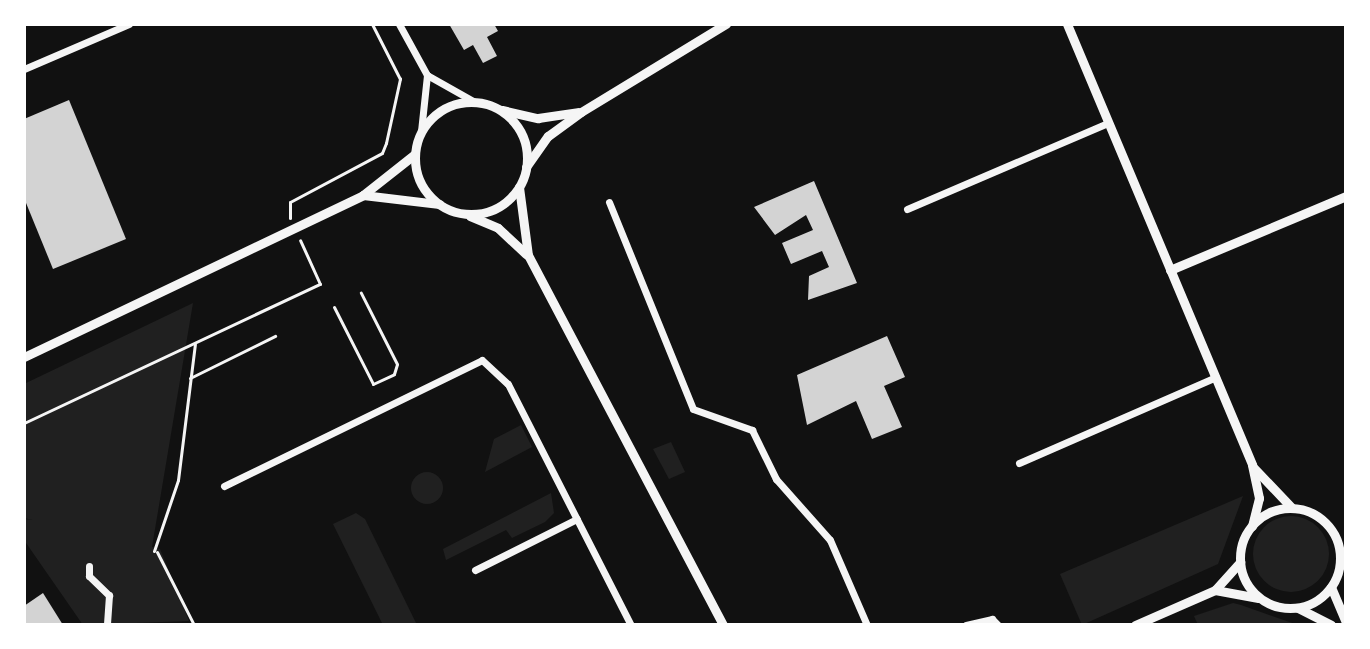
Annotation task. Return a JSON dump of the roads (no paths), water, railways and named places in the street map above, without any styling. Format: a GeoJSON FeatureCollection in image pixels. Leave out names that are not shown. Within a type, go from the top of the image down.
{"type":"FeatureCollection","features":[{"type":"Feature","properties":{"kind":"street"},"geometry":{"type":"LineString","coordinates":[[24,69],[129,24]]}},
{"type":"Feature","properties":{"kind":"street"},"geometry":{"type":"LineString","coordinates":[[399,24],[427,75],[475,102],[538,118],[581,112]]}},
{"type":"Feature","properties":{"kind":"street"},"geometry":{"type":"LineString","coordinates":[[528,255],[519,187],[526,167],[548,136],[581,112],[726,24]]}},
{"type":"Feature","properties":{"kind":"street"},"geometry":{"type":"LineString","coordinates":[[1067,24],[1252,465],[1259,498],[1240,562],[1215,590],[1135,625]]}},
{"type":"Feature","properties":{"kind":"street"},"geometry":{"type":"LineString","coordinates":[[427,75],[421,131],[415,154],[417,173],[440,204]]}},
{"type":"Feature","properties":{"kind":"street"},"geometry":{"type":"LineString","coordinates":[[421,131],[444,108],[475,102]]}},
{"type":"Feature","properties":{"kind":"street"},"geometry":{"type":"LineString","coordinates":[[499,109],[522,134],[526,167]]}},
{"type":"Feature","properties":{"kind":"street"},"geometry":{"type":"LineString","coordinates":[[907,209],[1108,123]]}},
{"type":"Feature","properties":{"kind":"street"},"geometry":{"type":"LineString","coordinates":[[24,357],[363,195],[415,154]]}},
{"type":"Feature","properties":{"kind":"street"},"geometry":{"type":"LineString","coordinates":[[463,213],[495,209],[519,187]]}},
{"type":"Feature","properties":{"kind":"street"},"geometry":{"type":"LineString","coordinates":[[363,195],[440,204],[498,228],[528,255],[723,625]]}},
{"type":"Feature","properties":{"kind":"street"},"geometry":{"type":"LineString","coordinates":[[1170,270],[1346,196]]}},
{"type":"Feature","properties":{"kind":"street"},"geometry":{"type":"LineString","coordinates":[[609,202],[693,409],[752,430],[776,479],[830,540],[867,625]]}},
{"type":"Feature","properties":{"kind":"street"},"geometry":{"type":"LineString","coordinates":[[224,486],[482,360],[508,384],[629,624]]}},
{"type":"Feature","properties":{"kind":"street"},"geometry":{"type":"LineString","coordinates":[[1019,463],[1216,377]]}},
{"type":"Feature","properties":{"kind":"street"},"geometry":{"type":"LineString","coordinates":[[1252,465],[1291,507],[1318,517],[1337,540],[1331,587],[1346,623]]}},
{"type":"Feature","properties":{"kind":"street"},"geometry":{"type":"LineString","coordinates":[[1252,526],[1291,507]]}},
{"type":"Feature","properties":{"kind":"street"},"geometry":{"type":"LineString","coordinates":[[475,570],[577,519]]}},
{"type":"Feature","properties":{"kind":"street"},"geometry":{"type":"LineString","coordinates":[[1240,562],[1264,601]]}},
{"type":"Feature","properties":{"kind":"street"},"geometry":{"type":"LineString","coordinates":[[89,566],[87,578],[109,595],[107,625]]}},
{"type":"Feature","properties":{"kind":"street"},"geometry":{"type":"LineString","coordinates":[[1298,608],[1331,587]]}},
{"type":"Feature","properties":{"kind":"street"},"geometry":{"type":"LineString","coordinates":[[1215,590],[1298,608],[1331,625]]}},
{"type":"Feature","properties":{"kind":"street"},"geometry":{"type":"LineString","coordinates":[[966,625],[992,619],[998,625]]}}]}
